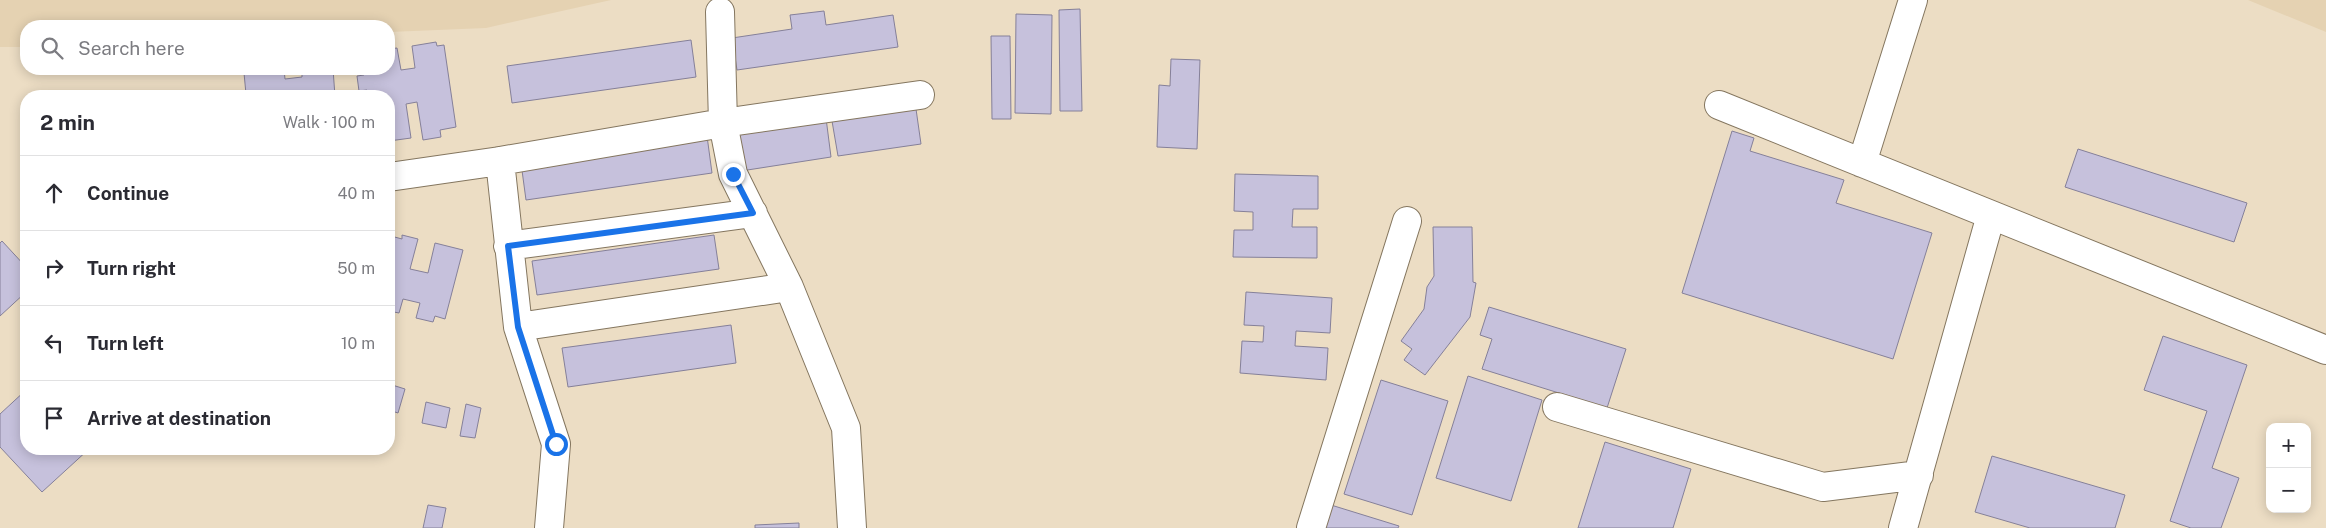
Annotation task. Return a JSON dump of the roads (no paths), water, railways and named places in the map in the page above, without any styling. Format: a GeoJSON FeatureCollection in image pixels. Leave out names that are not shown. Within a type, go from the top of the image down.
{"type":"FeatureCollection","features":[{"type":"Feature","properties":{"kind":"street"},"geometry":{"type":"LineString","coordinates":[[1862,163],[1913,0]]}},
{"type":"Feature","properties":{"kind":"street"},"geometry":{"type":"LineString","coordinates":[[720,12],[723,123],[733,174],[790,287],[846,428],[852,528]]}},
{"type":"Feature","properties":{"kind":"street"},"geometry":{"type":"LineString","coordinates":[[395,176],[500,161],[723,123],[920,95]]}},
{"type":"Feature","properties":{"kind":"street"},"geometry":{"type":"LineString","coordinates":[[1719,106],[2326,350]]}},
{"type":"Feature","properties":{"kind":"street"},"geometry":{"type":"LineString","coordinates":[[500,161],[518,327],[556,444],[549,528]]}},
{"type":"Feature","properties":{"kind":"street"},"geometry":{"type":"LineString","coordinates":[[508,246],[753,213]]}},
{"type":"Feature","properties":{"kind":"street"},"geometry":{"type":"LineString","coordinates":[[1903,528],[1991,215]]}},
{"type":"Feature","properties":{"kind":"street"},"geometry":{"type":"LineString","coordinates":[[1311,528],[1407,221]]}},
{"type":"Feature","properties":{"kind":"street"},"geometry":{"type":"LineString","coordinates":[[518,327],[790,287]]}},
{"type":"Feature","properties":{"kind":"street"},"geometry":{"type":"LineString","coordinates":[[1557,407],[1823,487],[1919,475]]}}]}
